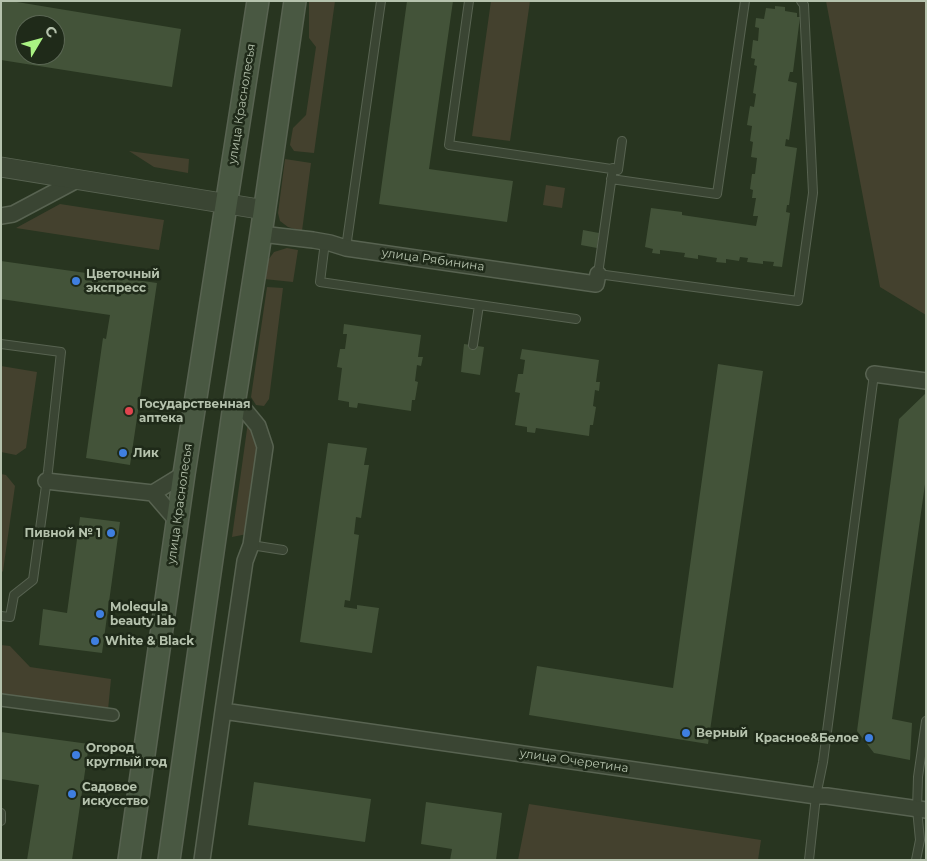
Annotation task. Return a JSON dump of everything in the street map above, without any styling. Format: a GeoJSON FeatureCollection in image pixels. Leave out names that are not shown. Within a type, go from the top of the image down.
{"type":"FeatureCollection","features":[{"type":"Feature","properties":{"kind":"main road","name":"улица Краснолесья"},"geometry":{"type":"LineString","coordinates":[[129,860],[184,474],[258,1]]}},
{"type":"Feature","properties":{"kind":"main road"},"geometry":{"type":"LineString","coordinates":[[169,860],[235,398],[265,210],[295,1]]}},
{"type":"Feature","properties":{"kind":"street"},"geometry":{"type":"LineString","coordinates":[[1,167],[265,210]]}},
{"type":"Feature","properties":{"kind":"street"},"geometry":{"type":"LineString","coordinates":[[1,216],[13,214],[77,180]]}},
{"type":"Feature","properties":{"kind":"street","name":"улица Рябинина"},"geometry":{"type":"LineString","coordinates":[[261,234],[325,242],[346,248],[596,284],[598,274]]}},
{"type":"Feature","properties":{"kind":"street"},"geometry":{"type":"LineString","coordinates":[[874,374],[926,381]]}},
{"type":"Feature","properties":{"kind":"street"},"geometry":{"type":"LineString","coordinates":[[202,860],[223,711],[246,561],[251,545],[265,447],[258,426],[235,398]]}},
{"type":"Feature","properties":{"kind":"street"},"geometry":{"type":"LineString","coordinates":[[46,481],[153,493],[184,474]]}},
{"type":"Feature","properties":{"kind":"street"},"geometry":{"type":"LineString","coordinates":[[153,493],[178,522]]}},
{"type":"Feature","properties":{"kind":"street"},"geometry":{"type":"LineString","coordinates":[[1,700],[112,715]]}},
{"type":"Feature","properties":{"kind":"street","name":"улица Очеретина"},"geometry":{"type":"LineString","coordinates":[[223,711],[816,796],[921,809]]}},
{"type":"Feature","properties":{"kind":"lane"},"geometry":{"type":"LineString","coordinates":[[346,248],[381,1]]}},
{"type":"Feature","properties":{"kind":"lane"},"geometry":{"type":"LineString","coordinates":[[469,1],[449,145],[618,170],[622,141]]}},
{"type":"Feature","properties":{"kind":"lane"},"geometry":{"type":"LineString","coordinates":[[611,179],[718,194],[745,1]]}},
{"type":"Feature","properties":{"kind":"lane"},"geometry":{"type":"LineString","coordinates":[[613,168],[598,274],[798,302],[813,193],[804,5],[802,1]]}},
{"type":"Feature","properties":{"kind":"lane"},"geometry":{"type":"LineString","coordinates":[[325,242],[320,282],[576,319]]}},
{"type":"Feature","properties":{"kind":"lane"},"geometry":{"type":"LineString","coordinates":[[473,345],[479,305]]}},
{"type":"Feature","properties":{"kind":"lane"},"geometry":{"type":"LineString","coordinates":[[1,344],[61,352],[33,580],[14,595],[10,617],[1,616]]}},
{"type":"Feature","properties":{"kind":"lane"},"geometry":{"type":"LineString","coordinates":[[809,860],[816,796],[823,762],[874,374]]}},
{"type":"Feature","properties":{"kind":"lane"},"geometry":{"type":"LineString","coordinates":[[251,545],[283,550]]}},
{"type":"Feature","properties":{"kind":"lane"},"geometry":{"type":"LineString","coordinates":[[916,860],[920,840],[921,809],[918,777],[926,721]]}},
{"type":"Feature","properties":{"kind":"lane"},"geometry":{"type":"LineString","coordinates":[[1,814],[1,821]]}},
{"type":"Feature","properties":{"kind":"shaded area"},"geometry":{"type":"Polygon","coordinates":[[[309,1],[335,1],[314,153],[294,151],[290,145],[293,128],[306,115],[316,47],[309,38],[309,1]]]}},
{"type":"Feature","properties":{"kind":"shaded area"},"geometry":{"type":"Polygon","coordinates":[[[491,1],[530,1],[510,141],[472,136],[491,1]]]}},
{"type":"Feature","properties":{"kind":"shaded area"},"geometry":{"type":"Polygon","coordinates":[[[826,1],[926,1],[926,315],[880,287],[826,1]]]}},
{"type":"Feature","properties":{"kind":"shaded area"},"geometry":{"type":"Polygon","coordinates":[[[129,151],[189,159],[188,173],[154,167],[129,151]]]}},
{"type":"Feature","properties":{"kind":"shaded area"},"geometry":{"type":"Polygon","coordinates":[[[285,159],[311,163],[302,231],[288,227],[280,221],[278,213],[285,159]]]}},
{"type":"Feature","properties":{"kind":"shaded area"},"geometry":{"type":"Polygon","coordinates":[[[546,185],[565,188],[562,208],[543,205],[546,185]]]}},
{"type":"Feature","properties":{"kind":"shaded area"},"geometry":{"type":"Polygon","coordinates":[[[60,204],[164,220],[159,250],[16,228],[60,204]]]}},
{"type":"Feature","properties":{"kind":"shaded area"},"geometry":{"type":"Polygon","coordinates":[[[287,248],[298,250],[293,282],[264,279],[266,263],[274,252],[287,248]]]}},
{"type":"Feature","properties":{"kind":"shaded area"},"geometry":{"type":"Polygon","coordinates":[[[267,287],[283,288],[269,399],[264,406],[256,405],[251,397],[267,287]]]}},
{"type":"Feature","properties":{"kind":"shaded area"},"geometry":{"type":"Polygon","coordinates":[[[1,366],[37,372],[26,448],[16,455],[1,452],[1,366]]]}},
{"type":"Feature","properties":{"kind":"shaded area"},"geometry":{"type":"Polygon","coordinates":[[[248,422],[259,451],[247,534],[232,537],[248,422]]]}},
{"type":"Feature","properties":{"kind":"shaded area"},"geometry":{"type":"Polygon","coordinates":[[[1,474],[6,475],[15,486],[3,571],[1,573],[1,474]]]}},
{"type":"Feature","properties":{"kind":"shaded area"},"geometry":{"type":"Polygon","coordinates":[[[1,645],[10,646],[30,667],[111,679],[108,710],[1,694],[1,645]]]}},
{"type":"Feature","properties":{"kind":"shaded area"},"geometry":{"type":"Polygon","coordinates":[[[529,804],[761,840],[758,860],[518,860],[529,804]]]}},
{"type":"Feature","properties":{"kind":"building"},"geometry":{"type":"Polygon","coordinates":[[[1,1],[11,1],[181,29],[172,87],[33,65],[65,65],[65,15],[15,15],[15,62],[1,60],[1,1]]]}},
{"type":"Feature","properties":{"kind":"building"},"geometry":{"type":"Polygon","coordinates":[[[407,1],[453,1],[429,169],[513,181],[507,222],[379,204],[407,1]]]}},
{"type":"Feature","properties":{"kind":"building"},"geometry":{"type":"Polygon","coordinates":[[[775,6],[785,7],[785,11],[797,13],[797,17],[800,17],[793,72],[790,72],[788,81],[797,83],[789,140],[786,139],[785,146],[797,148],[789,205],[787,205],[786,212],[790,213],[782,267],[773,266],[774,262],[763,261],[763,264],[747,262],[748,258],[740,257],[739,261],[726,259],[726,263],[716,262],[717,258],[698,255],[698,259],[684,257],[685,253],[660,250],[660,254],[652,253],[653,249],[645,247],[651,208],[682,212],[682,215],[756,226],[758,216],[753,216],[756,198],[752,198],[753,190],[750,189],[752,174],[755,174],[757,158],[751,157],[753,142],[750,141],[752,126],[747,125],[750,106],[754,107],[756,94],[753,93],[757,66],[754,65],[755,59],[751,58],[753,40],[758,41],[759,28],[755,27],[756,18],[764,19],[766,8],[775,9],[775,6]]]}},
{"type":"Feature","properties":{"kind":"building"},"geometry":{"type":"Polygon","coordinates":[[[583,230],[599,233],[597,248],[581,245],[583,230]]]}},
{"type":"Feature","properties":{"kind":"building"},"geometry":{"type":"Polygon","coordinates":[[[1,261],[157,283],[130,465],[86,458],[103,338],[106,339],[110,315],[1,299],[1,261]]]}},
{"type":"Feature","properties":{"kind":"building"},"geometry":{"type":"Polygon","coordinates":[[[344,324],[421,335],[418,357],[423,357],[421,366],[417,365],[415,381],[418,382],[415,400],[412,400],[411,411],[358,403],[357,408],[349,407],[349,402],[338,400],[342,368],[337,367],[340,349],[345,349],[347,334],[343,334],[344,324]]]}},
{"type":"Feature","properties":{"kind":"building"},"geometry":{"type":"Polygon","coordinates":[[[464,344],[484,347],[480,375],[461,372],[464,344]]]}},
{"type":"Feature","properties":{"kind":"building"},"geometry":{"type":"Polygon","coordinates":[[[522,349],[599,360],[596,382],[600,382],[599,391],[595,390],[593,406],[596,407],[593,425],[590,425],[589,436],[536,428],[535,433],[527,432],[527,427],[515,425],[520,393],[515,392],[518,374],[523,374],[525,360],[520,359],[522,349]]]}},
{"type":"Feature","properties":{"kind":"building"},"geometry":{"type":"Polygon","coordinates":[[[718,364],[763,371],[708,744],[529,715],[537,666],[673,688],[718,364]]]}},
{"type":"Feature","properties":{"kind":"building"},"geometry":{"type":"Polygon","coordinates":[[[926,393],[926,477],[892,719],[912,723],[910,760],[874,753],[857,731],[899,419],[926,393]]]}},
{"type":"Feature","properties":{"kind":"building"},"geometry":{"type":"Polygon","coordinates":[[[328,443],[367,448],[364,465],[369,465],[361,518],[356,517],[354,534],[359,535],[350,601],[345,600],[344,607],[357,609],[357,605],[379,608],[372,653],[300,642],[328,443]]]}},
{"type":"Feature","properties":{"kind":"building"},"geometry":{"type":"Polygon","coordinates":[[[80,517],[120,522],[102,653],[39,645],[43,609],[67,613],[80,517]]]}},
{"type":"Feature","properties":{"kind":"building"},"geometry":{"type":"Polygon","coordinates":[[[1,732],[89,744],[72,860],[27,860],[39,785],[1,779],[1,732]]]}},
{"type":"Feature","properties":{"kind":"building"},"geometry":{"type":"Polygon","coordinates":[[[254,782],[371,799],[365,842],[248,825],[254,782]]]}},
{"type":"Feature","properties":{"kind":"building"},"geometry":{"type":"Polygon","coordinates":[[[426,802],[502,813],[496,860],[450,860],[452,849],[421,844],[426,802]]]}},
{"type":"Feature","properties":{"kind":"place","name":"Цветочный экспресс"},"geometry":{"type":"Point","coordinates":[76,281]}},
{"type":"Feature","properties":{"kind":"place","name":"Государственная аптека"},"geometry":{"type":"Point","coordinates":[129,411]}},
{"type":"Feature","properties":{"kind":"place","name":"Лик"},"geometry":{"type":"Point","coordinates":[123,453]}},
{"type":"Feature","properties":{"kind":"place","name":"Пивной № 1"},"geometry":{"type":"Point","coordinates":[111,533]}},
{"type":"Feature","properties":{"kind":"place","name":"Molequla beauty lab"},"geometry":{"type":"Point","coordinates":[100,614]}},
{"type":"Feature","properties":{"kind":"place","name":"White & Black"},"geometry":{"type":"Point","coordinates":[95,641]}},
{"type":"Feature","properties":{"kind":"place","name":"Верный"},"geometry":{"type":"Point","coordinates":[686,733]}},
{"type":"Feature","properties":{"kind":"place","name":"Красное&Белое"},"geometry":{"type":"Point","coordinates":[869,738]}},
{"type":"Feature","properties":{"kind":"place","name":"Огород круглый год"},"geometry":{"type":"Point","coordinates":[76,755]}},
{"type":"Feature","properties":{"kind":"place","name":"Садовое искусство"},"geometry":{"type":"Point","coordinates":[72,794]}}]}
